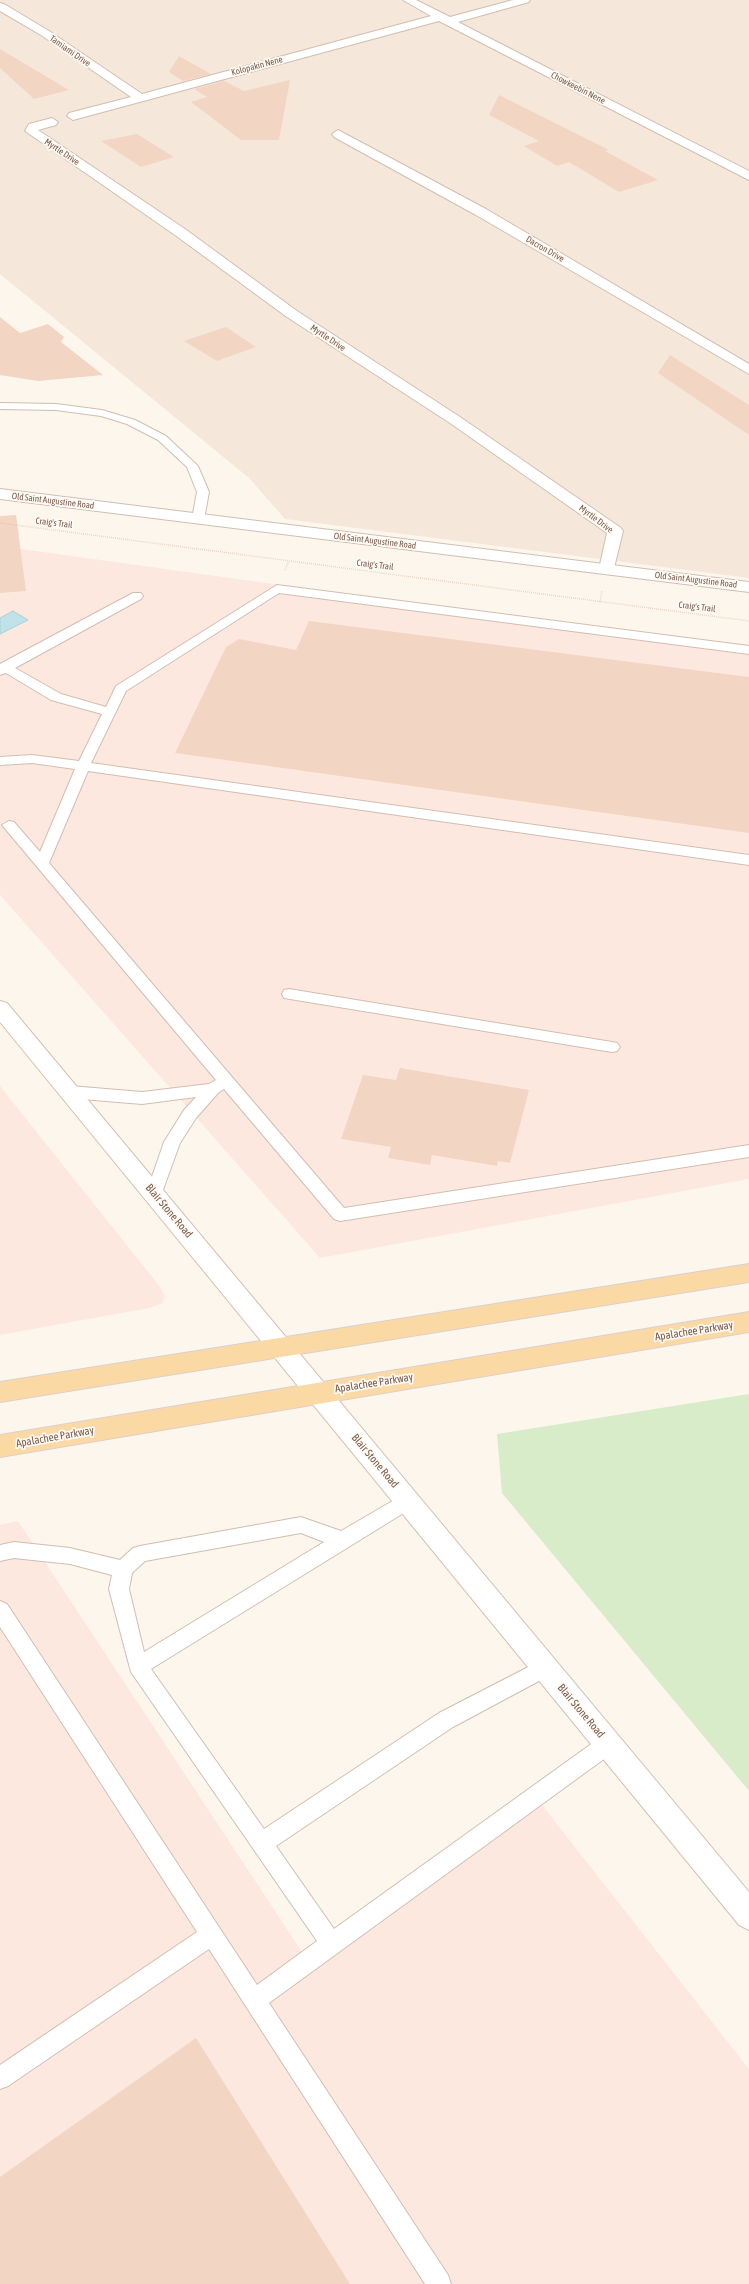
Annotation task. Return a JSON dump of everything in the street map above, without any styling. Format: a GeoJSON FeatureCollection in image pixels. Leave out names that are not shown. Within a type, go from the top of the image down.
{"type":"FeatureCollection","features":[{"type":"Feature","properties":{"kind":"main road"},"geometry":{"type":"LineString","coordinates":[[0,1392],[749,1273]]}},
{"type":"Feature","properties":{"kind":"main road","name":"Apalachee Parkway"},"geometry":{"type":"LineString","coordinates":[[0,1446],[318,1392],[749,1322]]}},
{"type":"Feature","properties":{"kind":"street","name":"Chowkeebin Nene"},"geometry":{"type":"LineString","coordinates":[[408,0],[749,176]]}},
{"type":"Feature","properties":{"kind":"street","name":"Kolopakin Nene"},"geometry":{"type":"LineString","coordinates":[[73,116],[139,97],[444,19],[525,0]]}},
{"type":"Feature","properties":{"kind":"street","name":"Tamiami Drive"},"geometry":{"type":"LineString","coordinates":[[0,6],[45,33],[139,97]]}},
{"type":"Feature","properties":{"kind":"street","name":"Myrtle Drive"},"geometry":{"type":"LineString","coordinates":[[52,122],[33,127],[31,131],[180,232],[292,314],[455,420],[615,531],[607,569]]}},
{"type":"Feature","properties":{"kind":"street","name":"Dacron Drive"},"geometry":{"type":"LineString","coordinates":[[338,134],[481,212],[749,370]]}},
{"type":"Feature","properties":{"kind":"street","name":"Old Saint Augustine Road"},"geometry":{"type":"LineString","coordinates":[[0,494],[749,587]]}},
{"type":"Feature","properties":{"kind":"street","name":"Blair Stone Road"},"geometry":{"type":"LineString","coordinates":[[0,1008],[408,1500],[749,1915]]}},
{"type":"Feature","properties":{"kind":"lane"},"geometry":{"type":"LineString","coordinates":[[0,406],[56,407],[102,413],[131,422],[162,438],[192,466],[203,492],[198,519]]}},
{"type":"Feature","properties":{"kind":"lane"},"geometry":{"type":"LineString","coordinates":[[42,863],[83,766],[121,689],[277,589],[749,650]]}},
{"type":"Feature","properties":{"kind":"lane"},"geometry":{"type":"LineString","coordinates":[[2,669],[137,596]]}},
{"type":"Feature","properties":{"kind":"lane"},"geometry":{"type":"LineString","coordinates":[[2,669],[56,697],[109,712]]}},
{"type":"Feature","properties":{"kind":"lane"},"geometry":{"type":"LineString","coordinates":[[0,761],[32,759],[749,860]]}},
{"type":"Feature","properties":{"kind":"lane"},"geometry":{"type":"LineString","coordinates":[[9,825],[340,1215],[749,1151]]}},
{"type":"Feature","properties":{"kind":"lane"},"geometry":{"type":"LineString","coordinates":[[289,994],[612,1047]]}},
{"type":"Feature","properties":{"kind":"lane"},"geometry":{"type":"LineString","coordinates":[[154,1194],[172,1142],[190,1114],[212,1089],[227,1081]]}},
{"type":"Feature","properties":{"kind":"lane"},"geometry":{"type":"LineString","coordinates":[[70,1092],[142,1098],[212,1089]]}},
{"type":"Feature","properties":{"kind":"lane"},"geometry":{"type":"LineString","coordinates":[[138,1666],[408,1500]]}},
{"type":"Feature","properties":{"kind":"lane"},"geometry":{"type":"LineString","coordinates":[[332,1944],[138,1666],[119,1590],[123,1569],[140,1554],[301,1525],[342,1540]]}},
{"type":"Feature","properties":{"kind":"lane"},"geometry":{"type":"LineString","coordinates":[[0,1554],[14,1550],[70,1556],[123,1569]]}},
{"type":"Feature","properties":{"kind":"lane"},"geometry":{"type":"LineString","coordinates":[[0,1610],[439,2284]]}},
{"type":"Feature","properties":{"kind":"lane"},"geometry":{"type":"LineString","coordinates":[[262,1843],[446,1720],[545,1668]]}},
{"type":"Feature","properties":{"kind":"lane"},"geometry":{"type":"LineString","coordinates":[[254,2000],[608,1744]]}},
{"type":"Feature","properties":{"kind":"lane"},"geometry":{"type":"LineString","coordinates":[[0,2078],[211,1935]]}},
{"type":"Feature","properties":{"kind":"path","name":"Craig's Trail"},"geometry":{"type":"LineString","coordinates":[[0,523],[749,621]]}},
{"type":"Feature","properties":{"kind":"shaded area"},"geometry":{"type":"Polygon","coordinates":[[[0,0],[749,0],[749,578],[285,519],[249,478],[0,274],[0,0]]]}},
{"type":"Feature","properties":{"kind":"shaded area"},"geometry":{"type":"Polygon","coordinates":[[[0,546],[749,650],[749,1179],[320,1258],[0,895],[0,546]]]}},
{"type":"Feature","properties":{"kind":"shaded area"},"geometry":{"type":"Polygon","coordinates":[[[0,1086],[161,1288],[165,1296],[163,1303],[150,1308],[0,1335],[0,1086]]]}},
{"type":"Feature","properties":{"kind":"shaded area"},"geometry":{"type":"Polygon","coordinates":[[[18,1521],[308,1961],[535,1796],[749,2069],[749,2284],[0,2284],[0,1525],[18,1521]]]}},
{"type":"Feature","properties":{"kind":"green space"},"geometry":{"type":"Polygon","coordinates":[[[749,1394],[749,1791],[502,1493],[497,1434],[749,1394]]]}},
{"type":"Feature","properties":{"kind":"water"},"geometry":{"type":"Polygon","coordinates":[[[13,611],[28,620],[0,634],[0,618],[13,611]]]}},
{"type":"Feature","properties":{"kind":"building"},"geometry":{"type":"Polygon","coordinates":[[[0,49],[69,90],[34,99],[0,68],[0,49]]]}},
{"type":"Feature","properties":{"kind":"building"},"geometry":{"type":"Polygon","coordinates":[[[179,56],[211,74],[183,81],[169,72],[179,56]]]}},
{"type":"Feature","properties":{"kind":"building"},"geometry":{"type":"Polygon","coordinates":[[[290,80],[279,140],[241,140],[191,102],[207,97],[194,89],[224,81],[244,91],[290,80]]]}},
{"type":"Feature","properties":{"kind":"building"},"geometry":{"type":"Polygon","coordinates":[[[499,95],[609,150],[605,151],[658,180],[619,192],[569,162],[557,166],[524,146],[539,141],[489,115],[499,95]]]}},
{"type":"Feature","properties":{"kind":"building"},"geometry":{"type":"Polygon","coordinates":[[[137,134],[174,157],[141,167],[101,141],[137,134]]]}},
{"type":"Feature","properties":{"kind":"building"},"geometry":{"type":"Polygon","coordinates":[[[0,317],[20,333],[48,324],[64,337],[61,342],[103,375],[38,381],[0,375],[0,317]]]}},
{"type":"Feature","properties":{"kind":"building"},"geometry":{"type":"Polygon","coordinates":[[[226,327],[256,347],[217,361],[184,341],[226,327]]]}},
{"type":"Feature","properties":{"kind":"building"},"geometry":{"type":"Polygon","coordinates":[[[670,355],[749,405],[749,435],[658,373],[670,355]]]}},
{"type":"Feature","properties":{"kind":"building"},"geometry":{"type":"Polygon","coordinates":[[[16,515],[26,591],[0,593],[0,516],[16,515]]]}},
{"type":"Feature","properties":{"kind":"building"},"geometry":{"type":"Polygon","coordinates":[[[309,621],[749,677],[749,833],[175,753],[226,647],[239,639],[296,650],[309,621]]]}},
{"type":"Feature","properties":{"kind":"building"},"geometry":{"type":"Polygon","coordinates":[[[400,1068],[529,1090],[510,1163],[498,1161],[497,1166],[432,1155],[430,1165],[388,1158],[391,1147],[341,1139],[363,1075],[396,1080],[400,1068]]]}},
{"type":"Feature","properties":{"kind":"building"},"geometry":{"type":"Polygon","coordinates":[[[196,2038],[350,2284],[0,2284],[0,2177],[196,2038]]]}}]}
